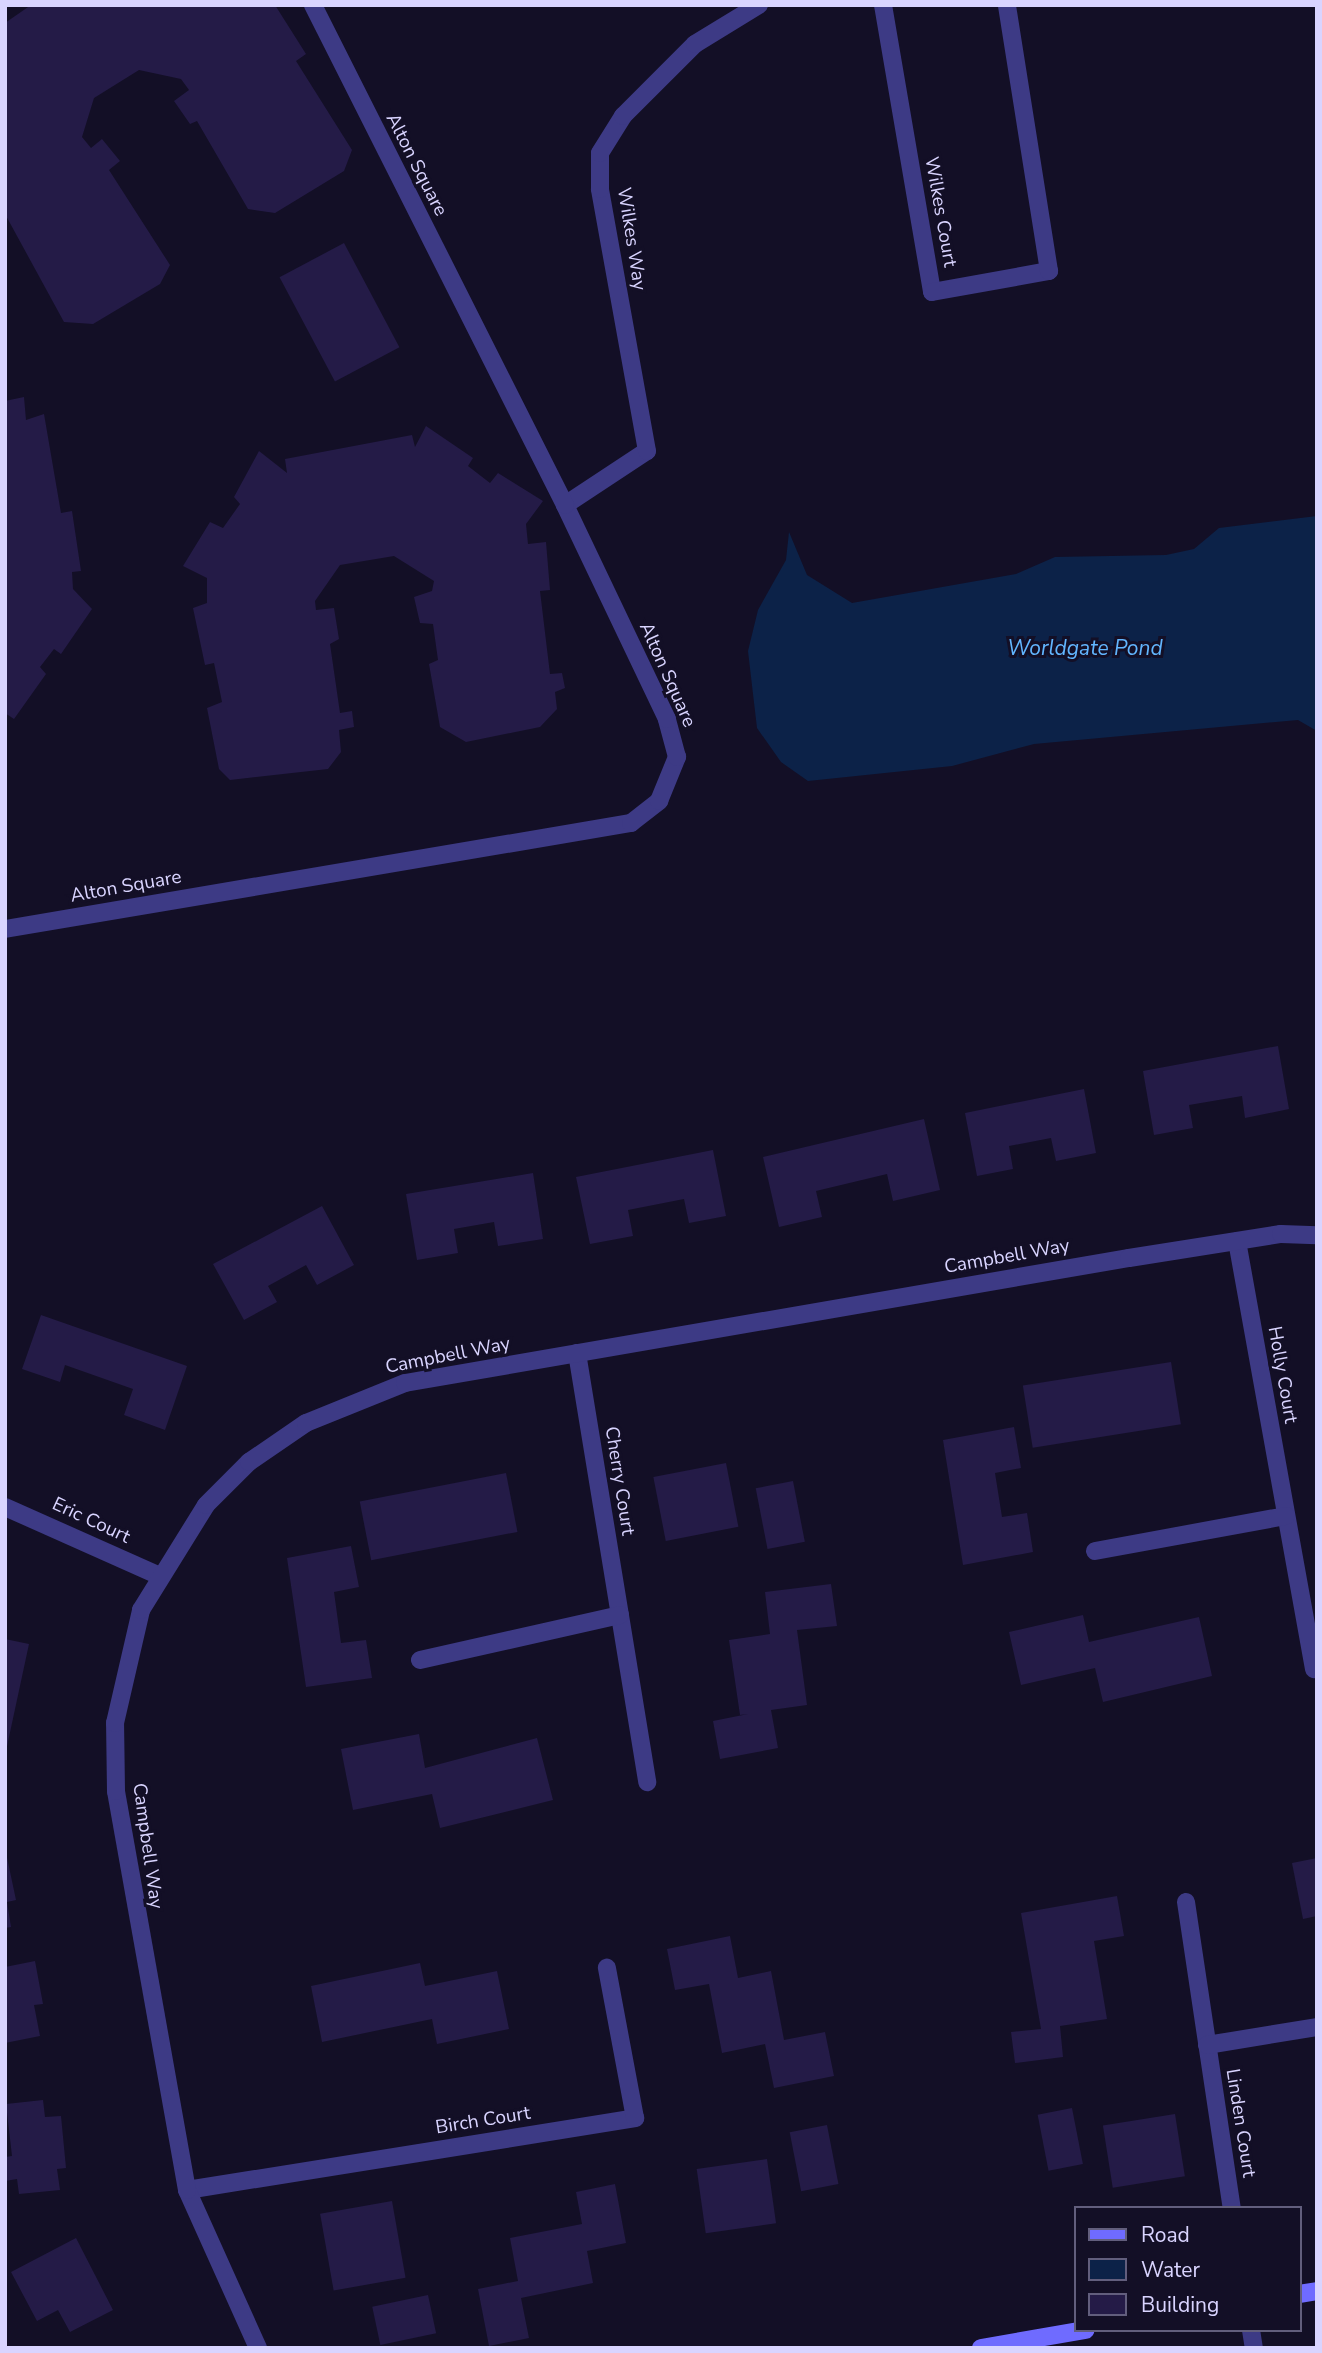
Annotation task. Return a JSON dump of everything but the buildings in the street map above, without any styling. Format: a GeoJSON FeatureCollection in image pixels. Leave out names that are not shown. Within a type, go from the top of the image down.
{"type":"FeatureCollection","features":[{"type":"Feature","properties":{"kind":"main road"},"geometry":{"type":"LineString","coordinates":[[981,2348],[1074,2332]]}},
{"type":"Feature","properties":{"kind":"street","name":"Alton Square"},"geometry":{"type":"LineString","coordinates":[[5,929],[631,823],[659,801],[677,758],[667,719],[565,505],[313,5]]}},
{"type":"Feature","properties":{"kind":"street","name":"Wilkes Way"},"geometry":{"type":"LineString","coordinates":[[565,505],[647,452],[600,189],[600,153],[623,116],[695,44],[759,5]]}},
{"type":"Feature","properties":{"kind":"street","name":"Wilkes Court"},"geometry":{"type":"LineString","coordinates":[[883,5],[932,292],[1049,271],[1007,5]]}},
{"type":"Feature","properties":{"kind":"street","name":"Campbell Way"},"geometry":{"type":"LineString","coordinates":[[257,2348],[187,2190],[116,1791],[116,1723],[125,1664],[158,1575],[206,1505],[249,1462],[306,1423],[405,1383],[1237,1241],[1317,1235]]}},
{"type":"Feature","properties":{"kind":"street","name":"Holly Court"},"geometry":{"type":"LineString","coordinates":[[1237,1241],[1314,1669]]}},
{"type":"Feature","properties":{"kind":"street","name":"Cherry Court"},"geometry":{"type":"LineString","coordinates":[[577,1353],[648,1782]]}},
{"type":"Feature","properties":{"kind":"street","name":"Eric Court"},"geometry":{"type":"LineString","coordinates":[[5,1507],[158,1575]]}},
{"type":"Feature","properties":{"kind":"street"},"geometry":{"type":"LineString","coordinates":[[1095,1551],[1286,1516]]}},
{"type":"Feature","properties":{"kind":"street"},"geometry":{"type":"LineString","coordinates":[[420,1660],[620,1615]]}},
{"type":"Feature","properties":{"kind":"street","name":"Linden Court"},"geometry":{"type":"LineString","coordinates":[[1186,1902],[1232,2206]]}},
{"type":"Feature","properties":{"kind":"street","name":"Birch Court"},"geometry":{"type":"LineString","coordinates":[[187,2190],[635,2119],[607,1968]]}},
{"type":"Feature","properties":{"kind":"street","name":"Linden Court"},"geometry":{"type":"LineString","coordinates":[[1207,2045],[1317,2027]]}},
{"type":"Feature","properties":{"kind":"water","name":"Worldgate Pond"},"geometry":{"type":"Polygon","coordinates":[[[1317,516],[1317,731],[1298,720],[1034,744],[952,766],[808,781],[781,762],[757,728],[748,651],[758,610],[786,560],[789,532],[807,575],[852,603],[1016,574],[1055,557],[1166,555],[1194,549],[1219,528],[1317,516]]]}}]}
